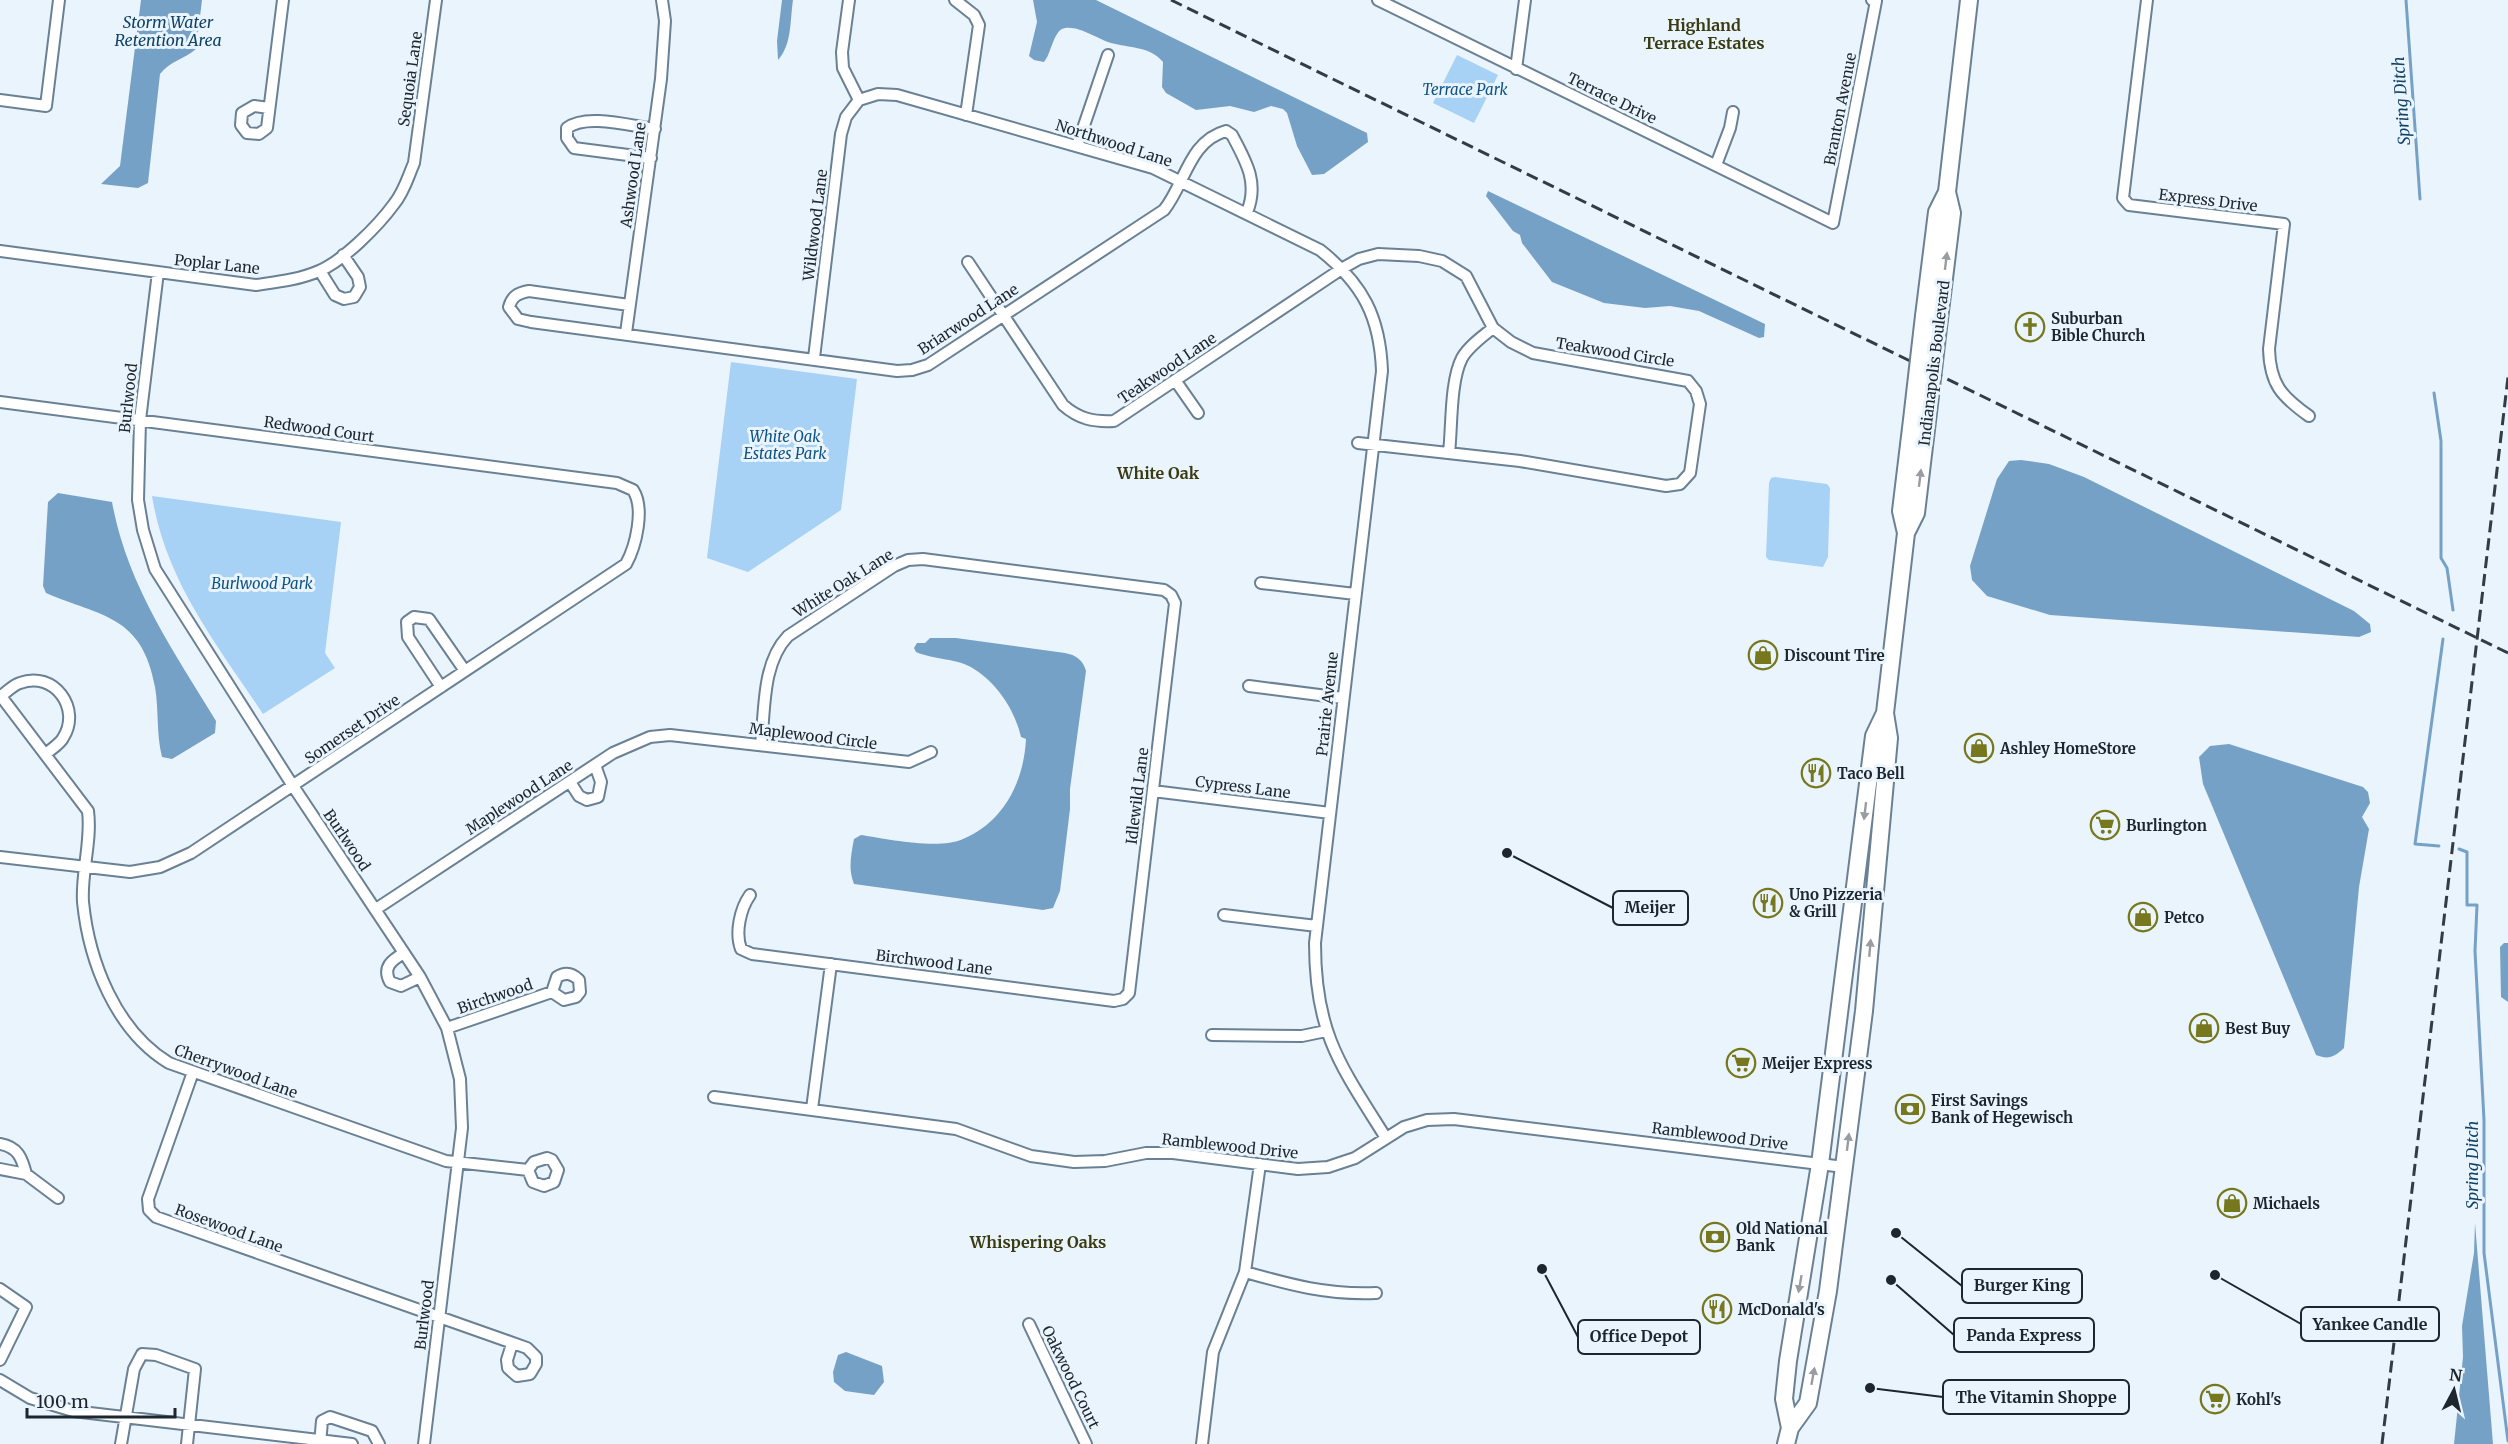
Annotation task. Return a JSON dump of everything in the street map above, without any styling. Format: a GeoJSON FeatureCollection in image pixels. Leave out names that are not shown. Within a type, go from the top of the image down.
{"type":"FeatureCollection","features":[{"type":"Feature","properties":{"kind":"highway","name":"Indianapolis Boulevard"},"geometry":{"type":"LineString","coordinates":[[1788,1436],[1808,1402],[1844,1167],[1864,1011],[1889,738],[1885,713],[1906,533],[1916,513],[1919,421],[1932,318],[1952,213],[1947,192],[1969,0]]}},
{"type":"Feature","properties":{"kind":"highway","name":"Indianapolis Boulevard"},"geometry":{"type":"LineString","coordinates":[[1788,1436],[1784,1399],[1788,1361],[1820,1164],[1874,736],[1885,713]]}},
{"type":"Feature","properties":{"kind":"street"},"geometry":{"type":"LineString","coordinates":[[0,100],[46,106],[59,0]]}},
{"type":"Feature","properties":{"kind":"street"},"geometry":{"type":"LineString","coordinates":[[269,108],[283,0]]}},
{"type":"Feature","properties":{"kind":"street","name":"Sequoia Lane"},"geometry":{"type":"LineString","coordinates":[[414,163],[436,0]]}},
{"type":"Feature","properties":{"kind":"street","name":"Ashwood Lane"},"geometry":{"type":"LineString","coordinates":[[626,333],[655,129],[665,21],[662,0]]}},
{"type":"Feature","properties":{"kind":"street"},"geometry":{"type":"LineString","coordinates":[[849,0],[842,52],[843,68],[859,100]]}},
{"type":"Feature","properties":{"kind":"street"},"geometry":{"type":"LineString","coordinates":[[955,0],[974,15],[979,25],[966,115]]}},
{"type":"Feature","properties":{"kind":"street"},"geometry":{"type":"LineString","coordinates":[[1516,69],[1525,0]]}},
{"type":"Feature","properties":{"kind":"street"},"geometry":{"type":"LineString","coordinates":[[1872,0],[1876,1]]}},
{"type":"Feature","properties":{"kind":"street","name":"Express Drive"},"geometry":{"type":"LineString","coordinates":[[2147,0],[2123,198],[2129,205],[2284,224],[2269,365],[2275,384],[2286,399],[2309,416]]}},
{"type":"Feature","properties":{"kind":"street","name":"Branton Avenue"},"geometry":{"type":"LineString","coordinates":[[1833,223],[1876,1]]}},
{"type":"Feature","properties":{"kind":"street","name":"Terrace Drive"},"geometry":{"type":"LineString","coordinates":[[1385,2],[1516,69],[1833,223]]}},
{"type":"Feature","properties":{"kind":"street"},"geometry":{"type":"LineString","coordinates":[[1077,146],[1108,55]]}},
{"type":"Feature","properties":{"kind":"street","name":"Northwood Lane"},"geometry":{"type":"LineString","coordinates":[[859,100],[878,94],[897,96],[1153,168],[1247,212],[1320,250],[1343,268]]}},
{"type":"Feature","properties":{"kind":"street","name":"Wildwood Lane"},"geometry":{"type":"LineString","coordinates":[[814,358],[841,134],[846,117],[859,100]]}},
{"type":"Feature","properties":{"kind":"street"},"geometry":{"type":"LineString","coordinates":[[1716,165],[1730,128],[1732,112]]}},
{"type":"Feature","properties":{"kind":"street"},"geometry":{"type":"LineString","coordinates":[[651,158],[574,148],[567,138],[567,128],[576,121],[588,120],[655,129]]}},
{"type":"Feature","properties":{"kind":"street","name":"Briarwood Lane"},"geometry":{"type":"LineString","coordinates":[[629,305],[529,291],[519,292],[511,299],[509,307],[518,319],[897,371],[912,370],[928,365],[1164,210],[1173,197],[1191,157],[1216,134],[1226,131],[1232,135],[1253,185],[1254,196],[1247,212]]}},
{"type":"Feature","properties":{"kind":"street","name":"Poplar Lane"},"geometry":{"type":"LineString","coordinates":[[0,251],[256,285],[285,282],[320,270],[343,255],[395,204],[414,163]]}},
{"type":"Feature","properties":{"kind":"street","name":"Teakwood Circle"},"geometry":{"type":"LineString","coordinates":[[1343,268],[1359,259],[1378,254],[1419,256],[1442,261],[1467,276],[1493,328],[1511,342],[1533,353],[1688,381],[1696,391],[1700,404],[1690,473],[1680,484],[1666,486],[1520,461],[1358,443]]}},
{"type":"Feature","properties":{"kind":"street"},"geometry":{"type":"LineString","coordinates":[[320,270],[334,295],[344,299],[354,297],[360,287],[358,277],[343,255]]}},
{"type":"Feature","properties":{"kind":"street","name":"Teakwood Lane"},"geometry":{"type":"LineString","coordinates":[[968,262],[1063,405],[1076,417],[1096,422],[1114,421],[1343,268]]}},
{"type":"Feature","properties":{"kind":"street","name":"Prairie Avenue"},"geometry":{"type":"LineString","coordinates":[[1343,268],[1361,292],[1374,320],[1381,345],[1382,371],[1317,926],[1315,981],[1326,1031],[1338,1062],[1386,1138]]}},
{"type":"Feature","properties":{"kind":"street","name":"Burlwood"},"geometry":{"type":"LineString","coordinates":[[158,272],[140,420],[138,500],[143,530],[155,569],[293,786],[420,977],[447,1028],[460,1079],[462,1128],[424,1444]]}},
{"type":"Feature","properties":{"kind":"street"},"geometry":{"type":"LineString","coordinates":[[1449,453],[1457,375],[1462,359],[1471,347],[1493,328]]}},
{"type":"Feature","properties":{"kind":"street"},"geometry":{"type":"LineString","coordinates":[[1175,380],[1198,413]]}},
{"type":"Feature","properties":{"kind":"street","name":"Redwood Court"},"geometry":{"type":"LineString","coordinates":[[0,402],[617,483],[633,490]]}},
{"type":"Feature","properties":{"kind":"street","name":"Somerset Drive"},"geometry":{"type":"LineString","coordinates":[[0,857],[130,872],[160,867],[191,853],[626,564],[633,552],[639,507],[633,490]]}},
{"type":"Feature","properties":{"kind":"street","name":"White Oak Lane"},"geometry":{"type":"LineString","coordinates":[[761,745],[770,664],[776,648],[788,636],[894,566],[908,560],[923,559],[1164,590],[1172,595]]}},
{"type":"Feature","properties":{"kind":"street"},"geometry":{"type":"LineString","coordinates":[[1261,583],[1355,594]]}},
{"type":"Feature","properties":{"kind":"street","name":"Idlewild Lane"},"geometry":{"type":"LineString","coordinates":[[1124,999],[1128,993],[1153,791],[1174,603],[1172,595]]}},
{"type":"Feature","properties":{"kind":"street"},"geometry":{"type":"LineString","coordinates":[[441,687],[408,637],[408,622],[414,617],[429,619],[465,671]]}},
{"type":"Feature","properties":{"kind":"street"},"geometry":{"type":"LineString","coordinates":[[0,695],[21,682],[40,680],[57,688],[68,704],[69,722],[63,739],[46,754]]}},
{"type":"Feature","properties":{"kind":"street"},"geometry":{"type":"LineString","coordinates":[[1249,686],[1343,698]]}},
{"type":"Feature","properties":{"kind":"street","name":"Cherrywood Lane"},"geometry":{"type":"LineString","coordinates":[[0,695],[88,811],[90,825],[83,902],[99,977],[108,996],[141,1043],[169,1064],[446,1161],[528,1170]]}},
{"type":"Feature","properties":{"kind":"street","name":"Maplewood Lane"},"geometry":{"type":"LineString","coordinates":[[376,909],[595,765],[642,740],[670,735],[689,736]]}},
{"type":"Feature","properties":{"kind":"street","name":"Maplewood Circle"},"geometry":{"type":"LineString","coordinates":[[689,736],[909,762],[931,752]]}},
{"type":"Feature","properties":{"kind":"street"},"geometry":{"type":"LineString","coordinates":[[570,782],[579,796],[587,800],[598,797],[601,782],[595,765]]}},
{"type":"Feature","properties":{"kind":"street","name":"Cypress Lane"},"geometry":{"type":"LineString","coordinates":[[1153,791],[1330,813]]}},
{"type":"Feature","properties":{"kind":"street","name":"Birchwood Lane"},"geometry":{"type":"LineString","coordinates":[[750,895],[743,905],[738,941],[741,950],[752,954],[1114,1001],[1124,999]]}},
{"type":"Feature","properties":{"kind":"street"},"geometry":{"type":"LineString","coordinates":[[1224,915],[1317,926]]}},
{"type":"Feature","properties":{"kind":"street"},"geometry":{"type":"LineString","coordinates":[[404,953],[388,965],[386,972],[390,982],[401,986],[420,977]]}},
{"type":"Feature","properties":{"kind":"street"},"geometry":{"type":"LineString","coordinates":[[812,1109],[831,964]]}},
{"type":"Feature","properties":{"kind":"street","name":"Birchwood"},"geometry":{"type":"LineString","coordinates":[[447,1028],[552,992]]}},
{"type":"Feature","properties":{"kind":"street"},"geometry":{"type":"LineString","coordinates":[[1212,1035],[1302,1036],[1326,1031]]}},
{"type":"Feature","properties":{"kind":"street","name":"Rosewood Lane"},"geometry":{"type":"LineString","coordinates":[[193,1072],[148,1199],[149,1210],[156,1217],[439,1319]]}},
{"type":"Feature","properties":{"kind":"street","name":"Ramblewood Drive"},"geometry":{"type":"LineString","coordinates":[[714,1096],[956,1129],[1031,1156],[1074,1162],[1105,1161],[1146,1153],[1173,1153],[1298,1169],[1328,1167],[1355,1158],[1404,1127],[1427,1120],[1454,1119],[1844,1167]]}},
{"type":"Feature","properties":{"kind":"street"},"geometry":{"type":"LineString","coordinates":[[0,1144],[16,1150],[21,1157],[26,1174]]}},
{"type":"Feature","properties":{"kind":"street"},"geometry":{"type":"LineString","coordinates":[[1202,1444],[1212,1352],[1245,1272],[1260,1164]]}},
{"type":"Feature","properties":{"kind":"street"},"geometry":{"type":"LineString","coordinates":[[0,1169],[26,1174],[58,1198]]}},
{"type":"Feature","properties":{"kind":"street"},"geometry":{"type":"LineString","coordinates":[[1245,1272],[1311,1291],[1342,1294],[1376,1293]]}},
{"type":"Feature","properties":{"kind":"street"},"geometry":{"type":"LineString","coordinates":[[0,1288],[26,1306],[0,1359]]}},
{"type":"Feature","properties":{"kind":"street"},"geometry":{"type":"LineString","coordinates":[[439,1319],[512,1344]]}},
{"type":"Feature","properties":{"kind":"street","name":"Oakwood Court"},"geometry":{"type":"LineString","coordinates":[[1029,1324],[1086,1444]]}},
{"type":"Feature","properties":{"kind":"street"},"geometry":{"type":"LineString","coordinates":[[121,1444],[136,1360],[142,1354],[156,1355],[195,1369],[187,1444]]}},
{"type":"Feature","properties":{"kind":"street"},"geometry":{"type":"LineString","coordinates":[[0,1380],[30,1398],[74,1411],[352,1444]]}},
{"type":"Feature","properties":{"kind":"street"},"geometry":{"type":"LineString","coordinates":[[320,1442],[322,1421],[330,1417],[372,1431],[379,1444]]}},
{"type":"Feature","properties":{"kind":"green space","name":"Terrace Park"},"geometry":{"type":"Polygon","coordinates":[[[1457,55],[1498,75],[1474,123],[1433,103],[1457,55]]]}},
{"type":"Feature","properties":{"kind":"green space","name":"White Oak Estates Park"},"geometry":{"type":"Polygon","coordinates":[[[731,362],[857,379],[841,510],[748,572],[707,558],[731,362]]]}},
{"type":"Feature","properties":{"kind":"green space"},"geometry":{"type":"Polygon","coordinates":[[[1771,478],[1827,484],[1830,488],[1828,557],[1823,567],[1769,560],[1766,557],[1769,483],[1771,478]]]}},
{"type":"Feature","properties":{"kind":"green space","name":"Burlwood Park"},"geometry":{"type":"Polygon","coordinates":[[[152,496],[341,522],[325,653],[335,668],[263,714],[195,611],[181,584],[159,527],[152,496]]]}},
{"type":"Feature","properties":{"kind":"water","name":"Storm Water Retention Area"},"geometry":{"type":"Polygon","coordinates":[[[141,0],[202,0],[196,49],[168,66],[160,74],[148,183],[138,188],[101,184],[120,166],[141,0]]]}},
{"type":"Feature","properties":{"kind":"water"},"geometry":{"type":"Polygon","coordinates":[[[782,0],[793,0],[788,40],[778,60],[777,41],[782,0]]]}},
{"type":"Feature","properties":{"kind":"water"},"geometry":{"type":"Polygon","coordinates":[[[1033,0],[1096,0],[1367,133],[1368,142],[1324,174],[1312,175],[1297,146],[1287,113],[1283,109],[1271,106],[1254,112],[1230,106],[1196,110],[1166,93],[1162,87],[1163,62],[1146,50],[1111,43],[1080,30],[1067,28],[1062,29],[1056,35],[1044,62],[1034,60],[1029,56],[1037,22],[1033,0]]]}},
{"type":"Feature","properties":{"kind":"water"},"geometry":{"type":"Polygon","coordinates":[[[1488,191],[1765,324],[1764,337],[1759,338],[1699,311],[1670,306],[1645,308],[1604,303],[1552,282],[1522,243],[1520,235],[1513,231],[1486,196],[1488,191]]]}},
{"type":"Feature","properties":{"kind":"water"},"geometry":{"type":"Polygon","coordinates":[[[2021,460],[2049,464],[2084,477],[2354,611],[2370,624],[2371,632],[2359,637],[2050,615],[1987,596],[1972,580],[1970,566],[1997,479],[2009,461],[2021,460]]]}},
{"type":"Feature","properties":{"kind":"water"},"geometry":{"type":"Polygon","coordinates":[[[58,493],[112,502],[119,532],[140,589],[168,642],[216,721],[215,733],[172,759],[162,757],[155,687],[149,663],[140,645],[130,632],[117,622],[46,593],[43,586],[48,502],[58,493]]]}},
{"type":"Feature","properties":{"kind":"water"},"geometry":{"type":"Polygon","coordinates":[[[930,638],[956,638],[1065,653],[1078,659],[1085,667],[1060,891],[1053,908],[1043,910],[854,884],[851,856],[854,839],[861,835],[898,841],[941,844],[963,839],[977,832],[1000,811],[1016,785],[1021,770],[1026,739],[1021,737],[1010,708],[998,690],[983,675],[968,665],[916,652],[914,648],[917,643],[925,643],[930,638]]]}},
{"type":"Feature","properties":{"kind":"water"},"geometry":{"type":"Polygon","coordinates":[[[2229,744],[2363,787],[2368,792],[2370,803],[2362,817],[2369,829],[2359,887],[2344,1048],[2331,1057],[2316,1055],[2203,784],[2199,757],[2210,746],[2229,744]]]}},
{"type":"Feature","properties":{"kind":"water"},"geometry":{"type":"Polygon","coordinates":[[[2508,943],[2508,1002],[2501,997],[2500,947],[2508,943]]]}},
{"type":"Feature","properties":{"kind":"water"},"geometry":{"type":"Polygon","coordinates":[[[2475,1223],[2493,1444],[2454,1444],[2463,1357],[2462,1326],[2474,1253],[2475,1223]]]}},
{"type":"Feature","properties":{"kind":"water"},"geometry":{"type":"Polygon","coordinates":[[[846,1352],[882,1366],[884,1382],[874,1395],[845,1391],[834,1382],[833,1372],[838,1355],[846,1352]]]}},
{"type":"Feature","properties":{"kind":"waterway","name":"Spring Ditch"},"geometry":{"type":"LineString","coordinates":[[2406,0],[2420,199]]}},
{"type":"Feature","properties":{"kind":"waterway"},"geometry":{"type":"LineString","coordinates":[[2434,393],[2441,441],[2441,558],[2447,568],[2453,610]]}},
{"type":"Feature","properties":{"kind":"waterway","name":"Spring Ditch"},"geometry":{"type":"LineString","coordinates":[[2439,846],[2415,844],[2443,639]]}},
{"type":"Feature","properties":{"kind":"waterway","name":"Spring Ditch"},"geometry":{"type":"LineString","coordinates":[[2459,849],[2467,852],[2467,905],[2477,905],[2475,951],[2484,1120],[2484,1253],[2508,1441]]}},
{"type":"Feature","properties":{"kind":"railway"},"geometry":{"type":"LineString","coordinates":[[1171,0],[2508,653]]}},
{"type":"Feature","properties":{"kind":"railway"},"geometry":{"type":"LineString","coordinates":[[2382,1444],[2508,377]]}},
{"type":"Feature","properties":{"kind":"place","name":"Suburban Bible Church"},"geometry":{"type":"Point","coordinates":[2030,327]}},
{"type":"Feature","properties":{"kind":"place","name":"Discount Tire"},"geometry":{"type":"Point","coordinates":[1763,655]}},
{"type":"Feature","properties":{"kind":"place","name":"Ashley HomeStore"},"geometry":{"type":"Point","coordinates":[1979,748]}},
{"type":"Feature","properties":{"kind":"place","name":"Taco Bell"},"geometry":{"type":"Point","coordinates":[1816,773]}},
{"type":"Feature","properties":{"kind":"place","name":"Burlington"},"geometry":{"type":"Point","coordinates":[2105,825]}},
{"type":"Feature","properties":{"kind":"place","name":"Meijer"},"geometry":{"type":"Point","coordinates":[1507,853]}},
{"type":"Feature","properties":{"kind":"place","name":"Uno Pizzeria & Grill"},"geometry":{"type":"Point","coordinates":[1768,903]}},
{"type":"Feature","properties":{"kind":"place","name":"Petco"},"geometry":{"type":"Point","coordinates":[2143,917]}},
{"type":"Feature","properties":{"kind":"place","name":"Best Buy"},"geometry":{"type":"Point","coordinates":[2204,1028]}},
{"type":"Feature","properties":{"kind":"place","name":"Meijer Express"},"geometry":{"type":"Point","coordinates":[1741,1063]}},
{"type":"Feature","properties":{"kind":"place","name":"First Savings Bank of Hegewisch"},"geometry":{"type":"Point","coordinates":[1910,1109]}},
{"type":"Feature","properties":{"kind":"place","name":"Michaels"},"geometry":{"type":"Point","coordinates":[2232,1203]}},
{"type":"Feature","properties":{"kind":"place","name":"Burger King"},"geometry":{"type":"Point","coordinates":[1896,1233]}},
{"type":"Feature","properties":{"kind":"place","name":"Old National Bank"},"geometry":{"type":"Point","coordinates":[1715,1237]}},
{"type":"Feature","properties":{"kind":"place","name":"Office Depot"},"geometry":{"type":"Point","coordinates":[1542,1269]}},
{"type":"Feature","properties":{"kind":"place","name":"Yankee Candle"},"geometry":{"type":"Point","coordinates":[2215,1275]}},
{"type":"Feature","properties":{"kind":"place","name":"Panda Express"},"geometry":{"type":"Point","coordinates":[1891,1280]}},
{"type":"Feature","properties":{"kind":"place","name":"McDonald's"},"geometry":{"type":"Point","coordinates":[1717,1309]}},
{"type":"Feature","properties":{"kind":"place","name":"The Vitamin Shoppe"},"geometry":{"type":"Point","coordinates":[1870,1388]}},
{"type":"Feature","properties":{"kind":"place","name":"Kohl's"},"geometry":{"type":"Point","coordinates":[2215,1399]}},
{"type":"Feature","properties":{"kind":"district","name":"Highland Terrace Estates"},"geometry":{"type":"Point","coordinates":[1704,34]}},
{"type":"Feature","properties":{"kind":"district","name":"White Oak"},"geometry":{"type":"Point","coordinates":[1158,473]}},
{"type":"Feature","properties":{"kind":"district","name":"Whispering Oaks"},"geometry":{"type":"Point","coordinates":[1038,1242]}}]}
